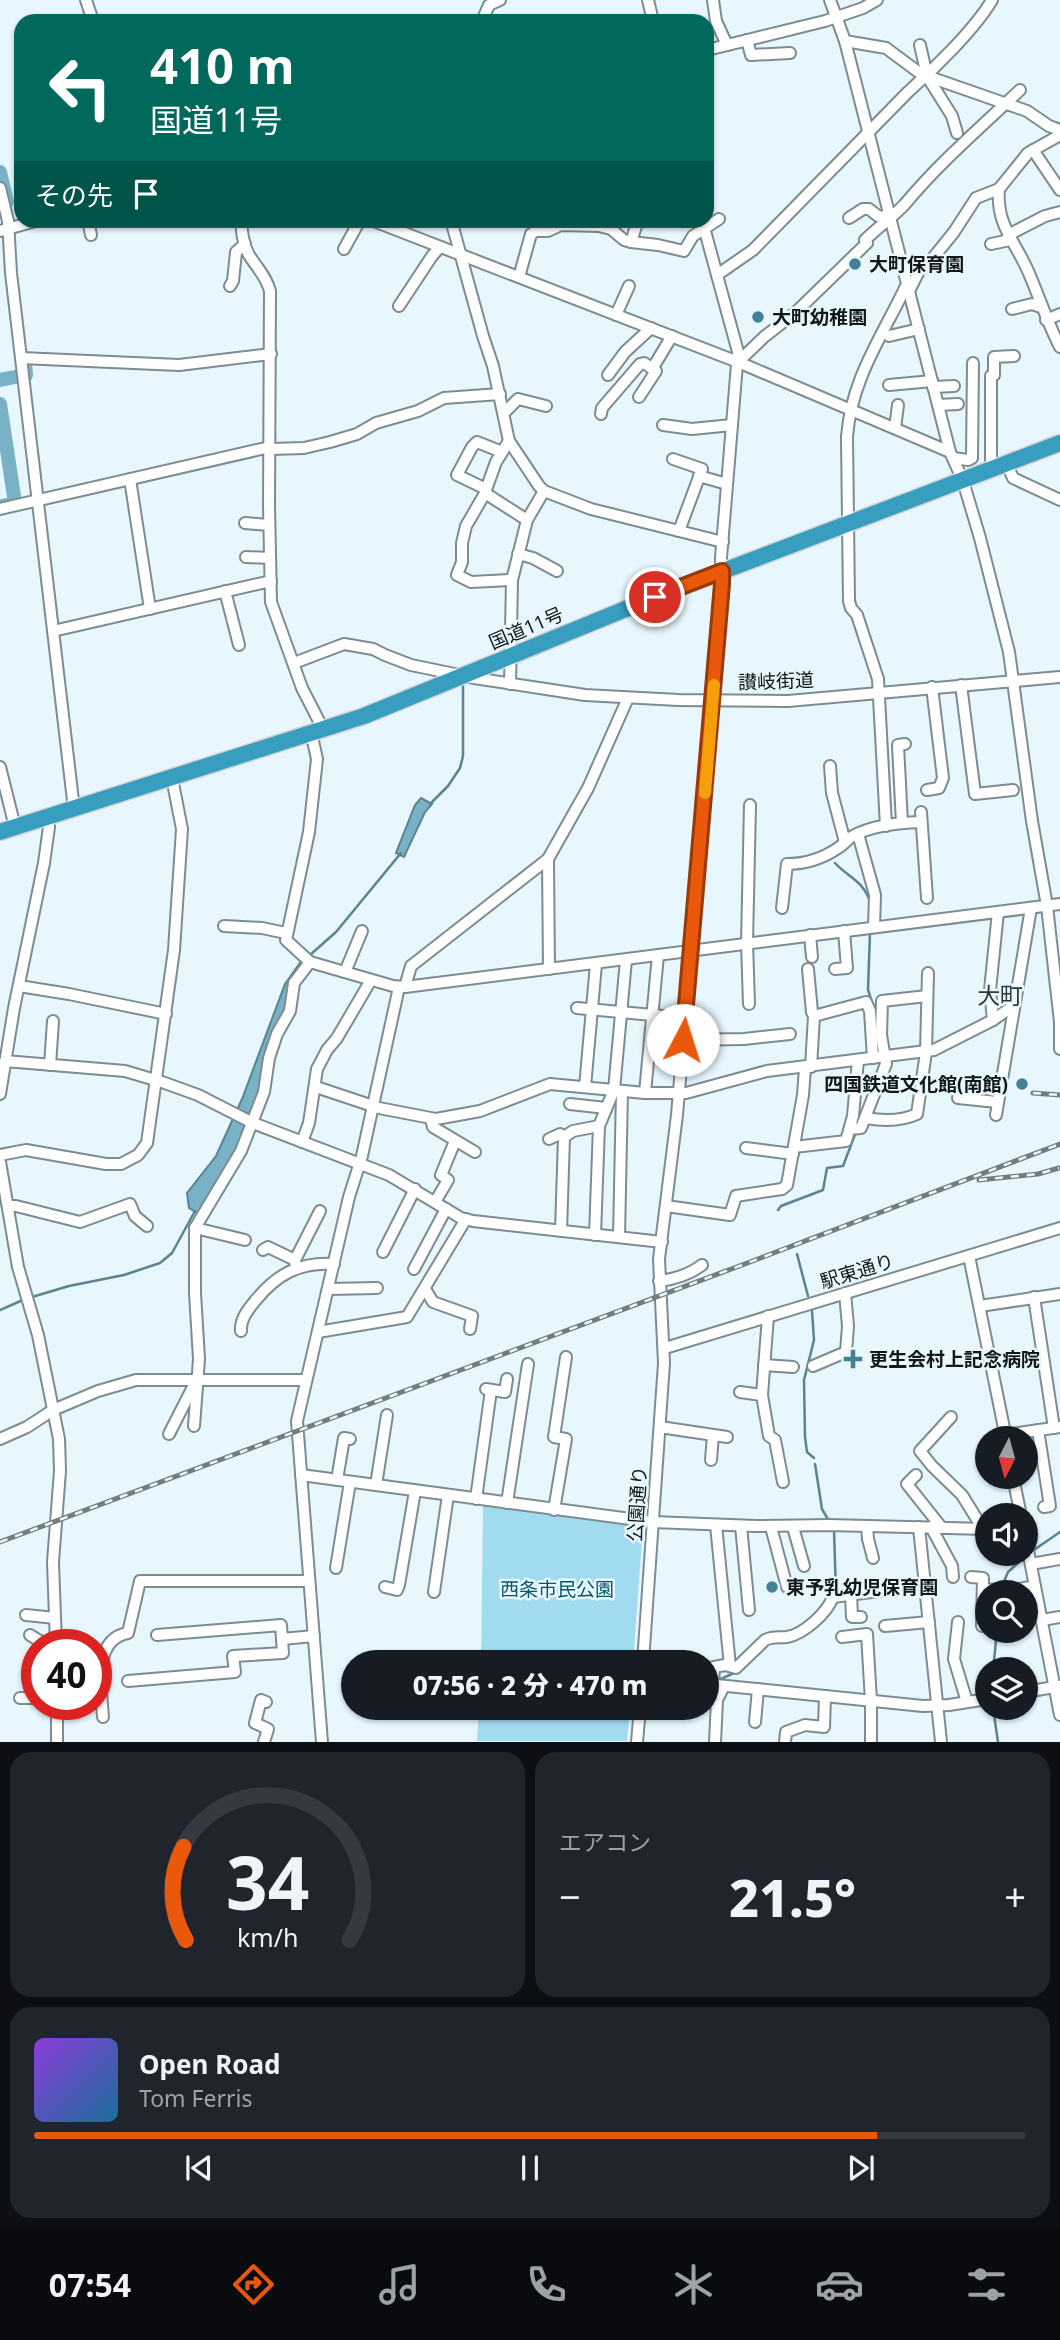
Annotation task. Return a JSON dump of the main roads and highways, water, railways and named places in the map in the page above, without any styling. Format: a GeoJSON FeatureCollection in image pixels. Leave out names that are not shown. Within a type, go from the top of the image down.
{"type":"FeatureCollection","features":[{"type":"Feature","properties":{"kind":"highway","name":"国道11号"},"geometry":{"type":"LineString","coordinates":[[8,829],[364,716],[722,571],[1060,443]]}},
{"type":"Feature","properties":{"kind":"waterway"},"geometry":{"type":"LineString","coordinates":[[0,172],[7,202]]}},
{"type":"Feature","properties":{"kind":"waterway"},"geometry":{"type":"LineString","coordinates":[[0,380],[26,375],[25,364]]}},
{"type":"Feature","properties":{"kind":"waterway"},"geometry":{"type":"LineString","coordinates":[[0,404],[15,503],[2,506]]}},
{"type":"Feature","properties":{"kind":"waterway"},"geometry":{"type":"LineString","coordinates":[[430,804],[448,786],[460,768],[463,756],[463,686]]}},
{"type":"Feature","properties":{"kind":"waterway"},"geometry":{"type":"LineString","coordinates":[[310,955],[336,932],[401,853]]}},
{"type":"Feature","properties":{"kind":"waterway"},"geometry":{"type":"LineString","coordinates":[[835,863],[859,884],[870,901]]}},
{"type":"Feature","properties":{"kind":"waterway"},"geometry":{"type":"LineString","coordinates":[[870,932],[868,990],[875,1011]]}},
{"type":"Feature","properties":{"kind":"waterway"},"geometry":{"type":"LineString","coordinates":[[778,1210],[781,1206],[823,1190],[827,1168],[843,1166],[856,1132]]}},
{"type":"Feature","properties":{"kind":"waterway"},"geometry":{"type":"LineString","coordinates":[[32,1297],[124,1275],[160,1263],[172,1253],[195,1211]]}},
{"type":"Feature","properties":{"kind":"waterway"},"geometry":{"type":"LineString","coordinates":[[797,1254],[808,1296]]}},
{"type":"Feature","properties":{"kind":"waterway"},"geometry":{"type":"LineString","coordinates":[[0,1310],[25,1299]]}},
{"type":"Feature","properties":{"kind":"waterway"},"geometry":{"type":"LineString","coordinates":[[812,1311],[814,1340],[804,1380],[805,1437],[807,1452],[814,1458]]}},
{"type":"Feature","properties":{"kind":"waterway"},"geometry":{"type":"LineString","coordinates":[[815,1464],[822,1509],[829,1521]]}},
{"type":"Feature","properties":{"kind":"waterway"},"geometry":{"type":"LineString","coordinates":[[834,1530],[836,1593]]}},
{"type":"Feature","properties":{"kind":"waterway"},"geometry":{"type":"LineString","coordinates":[[1038,1547],[1060,1532]]}},
{"type":"Feature","properties":{"kind":"waterway"},"geometry":{"type":"LineString","coordinates":[[1005,1580],[1015,1566]]}},
{"type":"Feature","properties":{"kind":"waterway"},"geometry":{"type":"LineString","coordinates":[[830,1612],[836,1599]]}},
{"type":"Feature","properties":{"kind":"waterway"},"geometry":{"type":"LineString","coordinates":[[994,1657],[996,1643]]}},
{"type":"Feature","properties":{"kind":"waterway"},"geometry":{"type":"LineString","coordinates":[[720,1683],[721,1679],[736,1672]]}},
{"type":"Feature","properties":{"kind":"waterway"},"geometry":{"type":"LineString","coordinates":[[995,1720],[998,1742]]}},
{"type":"Feature","properties":{"kind":"railway"},"geometry":{"type":"LineString","coordinates":[[1033,1093],[1060,1095]]}},
{"type":"Feature","properties":{"kind":"railway"},"geometry":{"type":"LineString","coordinates":[[0,1542],[1060,1144]]}},
{"type":"Feature","properties":{"kind":"railway"},"geometry":{"type":"LineString","coordinates":[[979,1180],[1038,1174],[1059,1168]]}},
{"type":"Feature","properties":{"kind":"place","name":"大町保育園"},"geometry":{"type":"Point","coordinates":[855,264]}},
{"type":"Feature","properties":{"kind":"place","name":"大町幼稚園"},"geometry":{"type":"Point","coordinates":[758,317]}},
{"type":"Feature","properties":{"kind":"place","name":"四国鉄道文化館(南館)"},"geometry":{"type":"Point","coordinates":[1022,1084]}},
{"type":"Feature","properties":{"kind":"place","name":"更生会村上記念病院"},"geometry":{"type":"Point","coordinates":[853,1359]}},
{"type":"Feature","properties":{"kind":"place","name":"東予乳幼児保育園"},"geometry":{"type":"Point","coordinates":[772,1587]}},
{"type":"Feature","properties":{"kind":"district","name":"大町"},"geometry":{"type":"Point","coordinates":[1000,995]}},
{"type":"Feature","properties":{"kind":"park label","name":"西条市民公園"},"geometry":{"type":"Point","coordinates":[557,1589]}}]}
